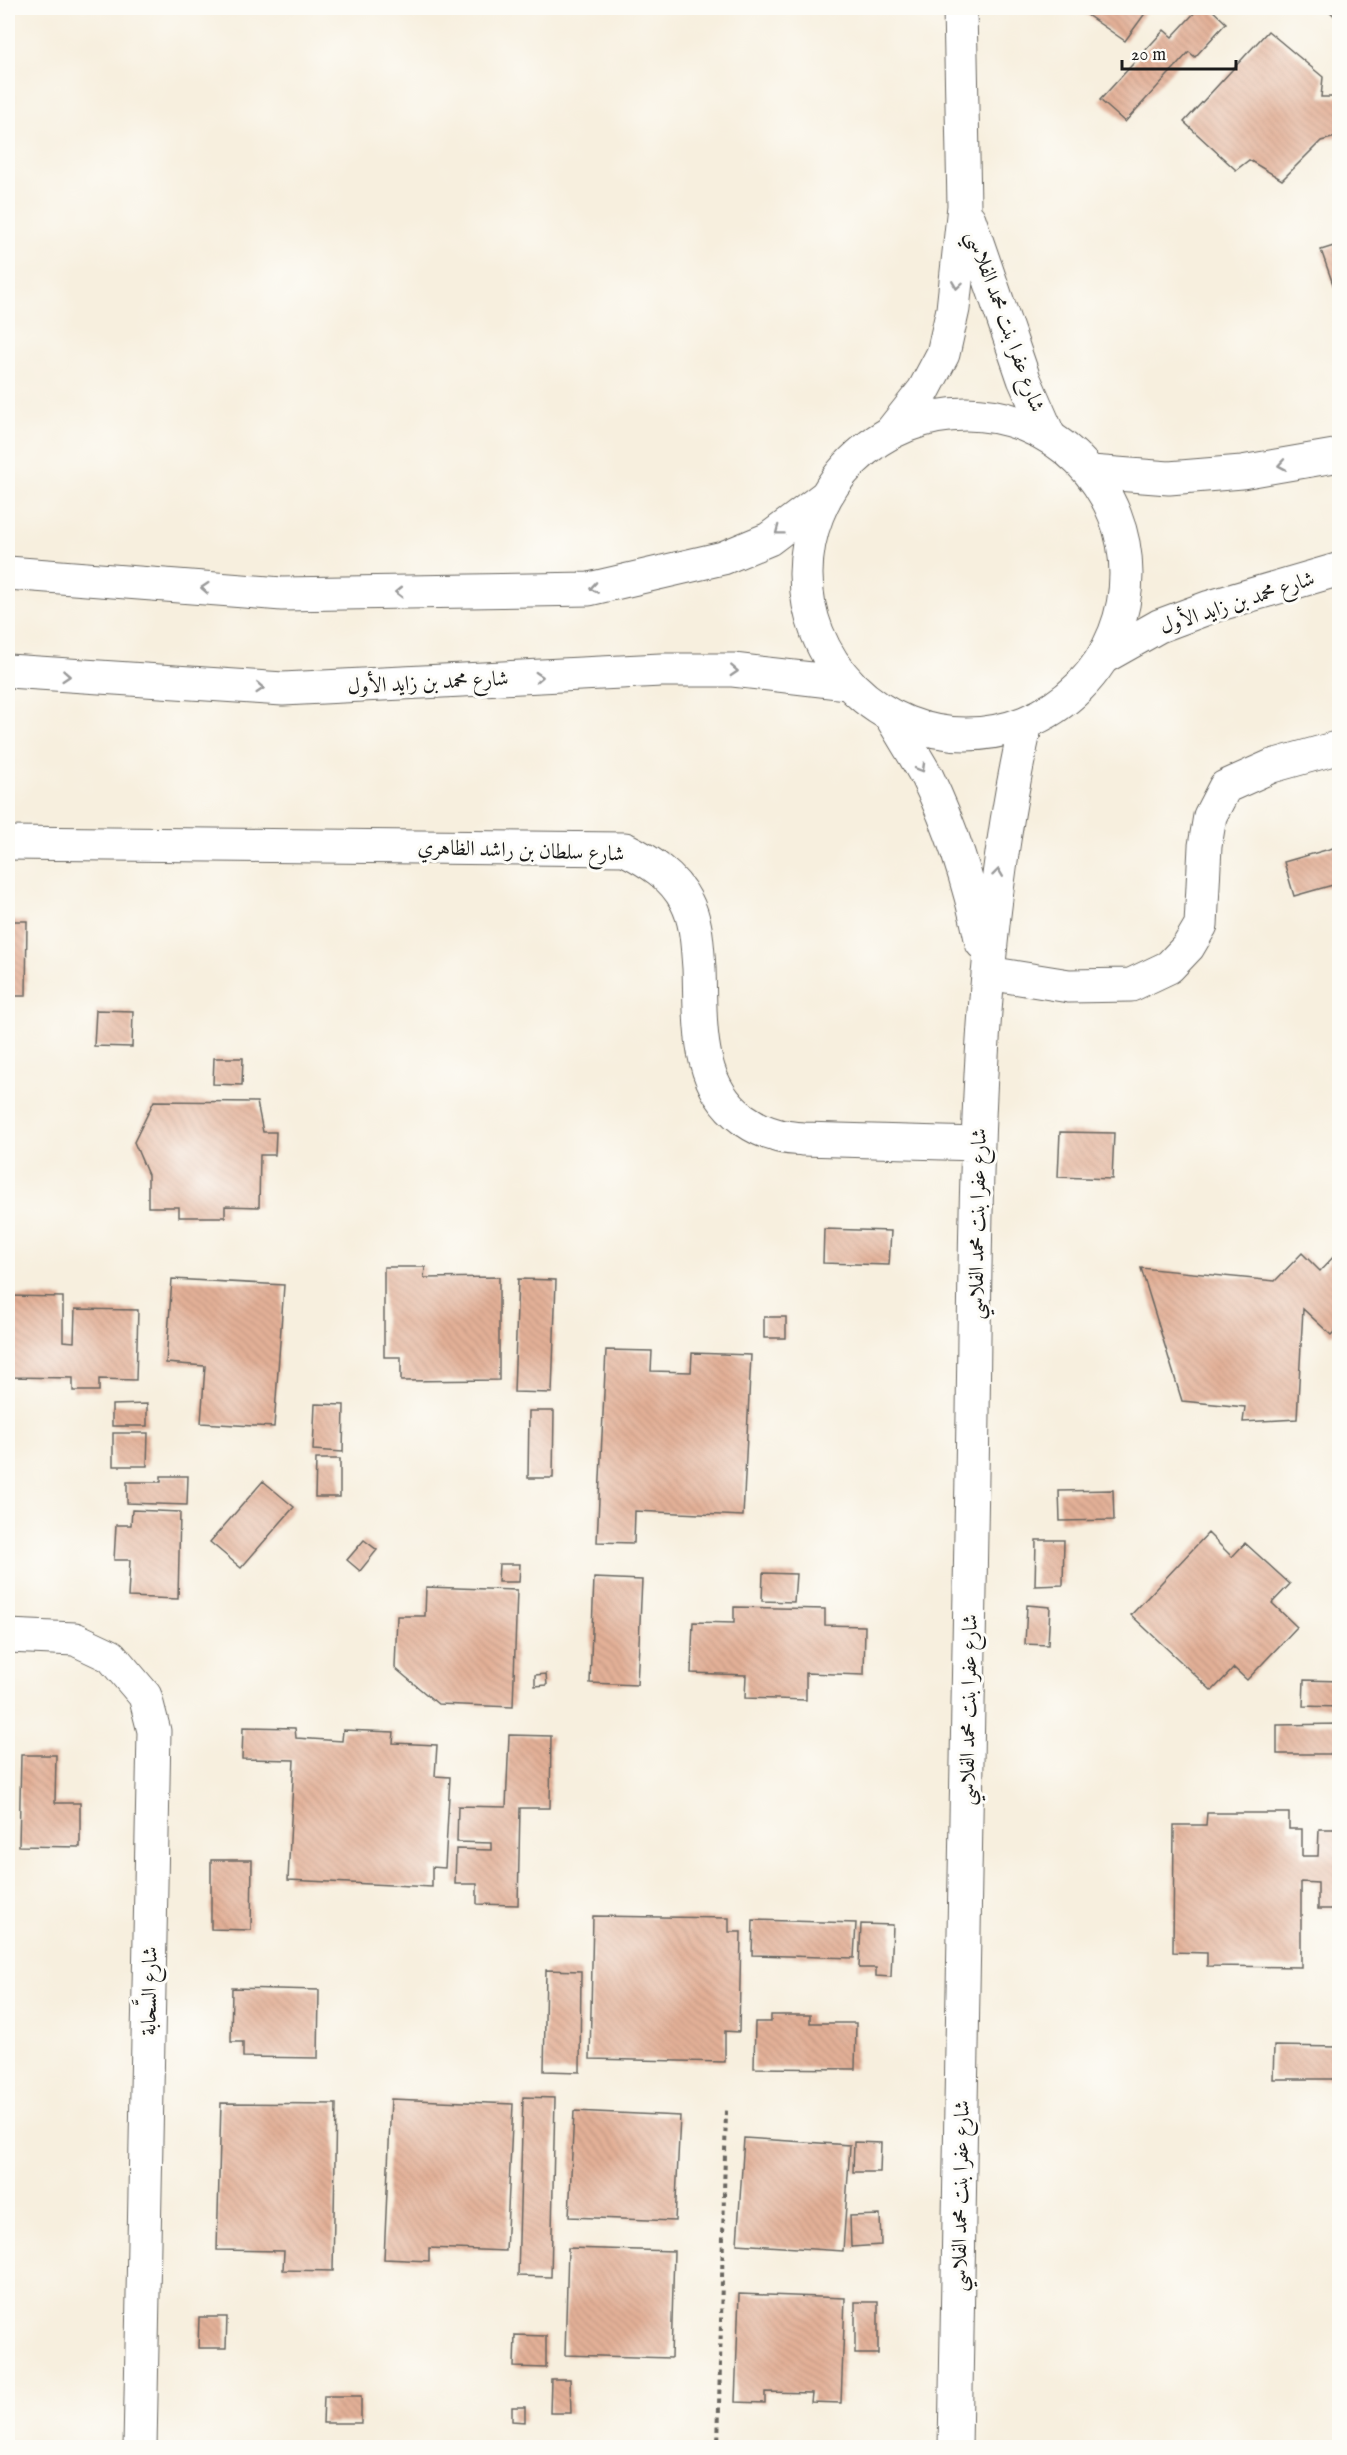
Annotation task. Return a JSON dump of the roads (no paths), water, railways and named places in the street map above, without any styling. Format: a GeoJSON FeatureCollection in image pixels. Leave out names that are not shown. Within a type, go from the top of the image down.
{"type":"FeatureCollection","features":[{"type":"Feature","properties":{"kind":"street","name":"شارع عفرا بنت محمد الفلاسي"},"geometry":{"type":"LineString","coordinates":[[890,433],[924,390],[943,354],[959,272],[964,206],[960,8]]}},
{"type":"Feature","properties":{"kind":"street","name":"شارع عفرا بنت محمد الفلاسي"},"geometry":{"type":"LineString","coordinates":[[964,206],[1018,362],[1049,436]]}},
{"type":"Feature","properties":{"kind":"street"},"geometry":{"type":"LineString","coordinates":[[8,573],[282,594],[589,589],[723,558],[769,539],[826,496],[854,460],[890,433],[943,415],[998,416],[1049,436],[1091,472],[1116,514],[1127,562],[1123,612],[1104,657],[1070,696],[1026,723],[981,734],[935,733],[892,718],[847,683],[820,641],[807,594],[809,543],[826,496]]}},
{"type":"Feature","properties":{"kind":"street"},"geometry":{"type":"LineString","coordinates":[[1091,472],[1169,478],[1242,472],[1340,455]]}},
{"type":"Feature","properties":{"kind":"street","name":"شارع محمد بن زايد الأول"},"geometry":{"type":"LineString","coordinates":[[1104,657],[1159,626],[1210,608],[1340,569]]}},
{"type":"Feature","properties":{"kind":"street","name":"شارع محمد بن زايد الأول"},"geometry":{"type":"LineString","coordinates":[[8,671],[283,689],[661,670],[733,670],[847,683]]}},
{"type":"Feature","properties":{"kind":"street","name":"شارع عفرا بنت محمد الفلاسي"},"geometry":{"type":"LineString","coordinates":[[892,718],[926,777],[954,840],[974,906],[988,973]]}},
{"type":"Feature","properties":{"kind":"street","name":"شارع عفرا بنت محمد الفلاسي"},"geometry":{"type":"LineString","coordinates":[[955,2448],[978,1144],[988,973],[1001,848],[1026,723]]}},
{"type":"Feature","properties":{"kind":"street"},"geometry":{"type":"LineString","coordinates":[[988,973],[1069,986],[1131,985],[1169,967],[1188,947],[1201,925],[1205,846],[1210,816],[1225,787],[1272,766],[1340,747]]}},
{"type":"Feature","properties":{"kind":"street","name":"شارع سلطان بن راشد الظاهري"},"geometry":{"type":"LineString","coordinates":[[8,843],[625,849],[649,861],[670,878],[686,900],[696,925],[702,1045],[706,1066],[721,1097],[735,1113],[755,1128],[776,1136],[803,1139],[978,1144]]}},
{"type":"Feature","properties":{"kind":"street","name":"شارع السَّحابة"},"geometry":{"type":"LineString","coordinates":[[8,1636],[75,1639],[111,1656],[145,1696],[154,1731],[140,2448]]}}]}
